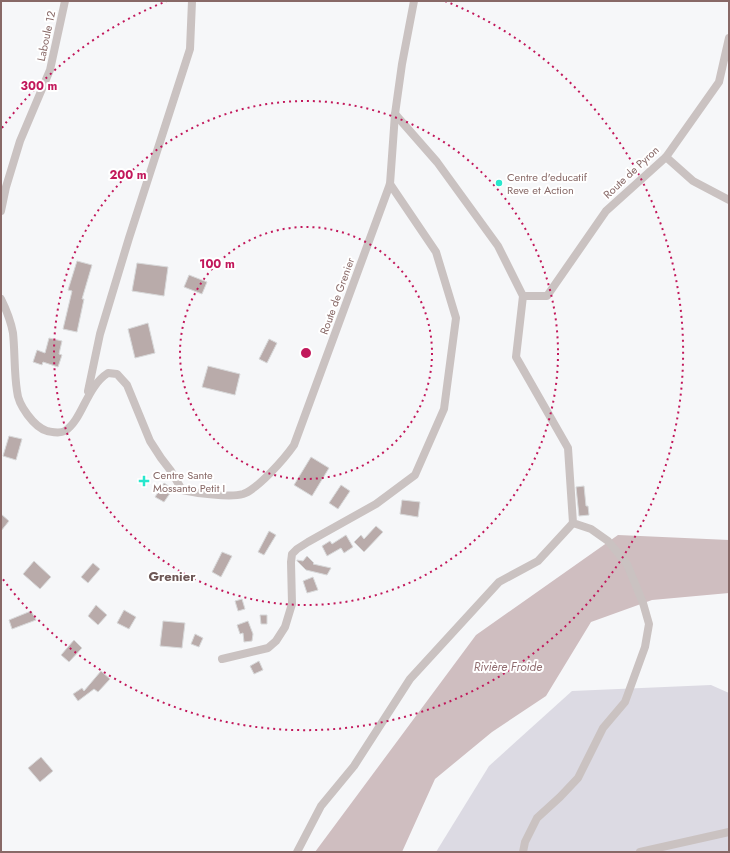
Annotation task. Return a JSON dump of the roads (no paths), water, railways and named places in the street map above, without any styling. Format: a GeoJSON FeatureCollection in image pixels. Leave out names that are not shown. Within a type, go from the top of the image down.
{"type":"FeatureCollection","features":[{"type":"Feature","properties":{"kind":"street","name":"Laboule 12"},"geometry":{"type":"LineString","coordinates":[[1,211],[20,141],[50,70],[65,1]]}},
{"type":"Feature","properties":{"kind":"street"},"geometry":{"type":"LineString","coordinates":[[87,398],[100,334],[129,238],[190,49],[192,1]]}},
{"type":"Feature","properties":{"kind":"street","name":"Route de Grenier"},"geometry":{"type":"LineString","coordinates":[[1,299],[13,332],[17,393],[24,409],[32,421],[44,430],[56,433],[64,431],[73,423],[96,382],[108,373],[117,374],[127,385],[150,441],[182,490],[196,493],[230,495],[243,494],[252,489],[284,459],[294,445],[390,184],[395,114],[402,64],[414,1]]}},
{"type":"Feature","properties":{"kind":"street","name":"Route de Pyron"},"geometry":{"type":"LineString","coordinates":[[523,296],[547,296],[606,211],[666,156],[718,82],[729,38]]}},
{"type":"Feature","properties":{"kind":"street"},"geometry":{"type":"LineString","coordinates":[[297,852],[321,806],[354,766],[410,680],[499,582],[538,561],[574,523],[568,448],[516,357],[523,296],[498,246],[437,162],[395,114]]}},
{"type":"Feature","properties":{"kind":"street"},"geometry":{"type":"LineString","coordinates":[[666,156],[693,181],[729,200]]}},
{"type":"Feature","properties":{"kind":"street"},"geometry":{"type":"LineString","coordinates":[[222,659],[259,651],[268,648],[276,641],[284,627],[292,604],[292,554],[308,542],[376,504],[414,475],[444,409],[456,318],[436,252],[390,184]]}},
{"type":"Feature","properties":{"kind":"street"},"geometry":{"type":"LineString","coordinates":[[523,852],[525,842],[537,818],[578,778],[603,728],[625,702],[645,648],[649,624],[643,602],[627,564],[608,541],[590,529],[574,523]]}},
{"type":"Feature","properties":{"kind":"street"},"geometry":{"type":"LineString","coordinates":[[640,852],[729,832]]}},
{"type":"Feature","properties":{"kind":"water","name":"Rivière Froide"},"geometry":{"type":"Polygon","coordinates":[[[618,535],[729,540],[729,593],[652,600],[591,622],[546,696],[492,732],[435,779],[402,852],[315,852],[476,635],[618,535]]]}},
{"type":"Feature","properties":{"kind":"place","name":"Centre d'educatif Reve et Action"},"geometry":{"type":"Point","coordinates":[499,183]}},
{"type":"Feature","properties":{"kind":"place","name":"Centre Sante Mossanto Petit I"},"geometry":{"type":"Point","coordinates":[144,481]}},
{"type":"Feature","properties":{"kind":"district","name":"Grenier"},"geometry":{"type":"Point","coordinates":[172,576]}}]}
